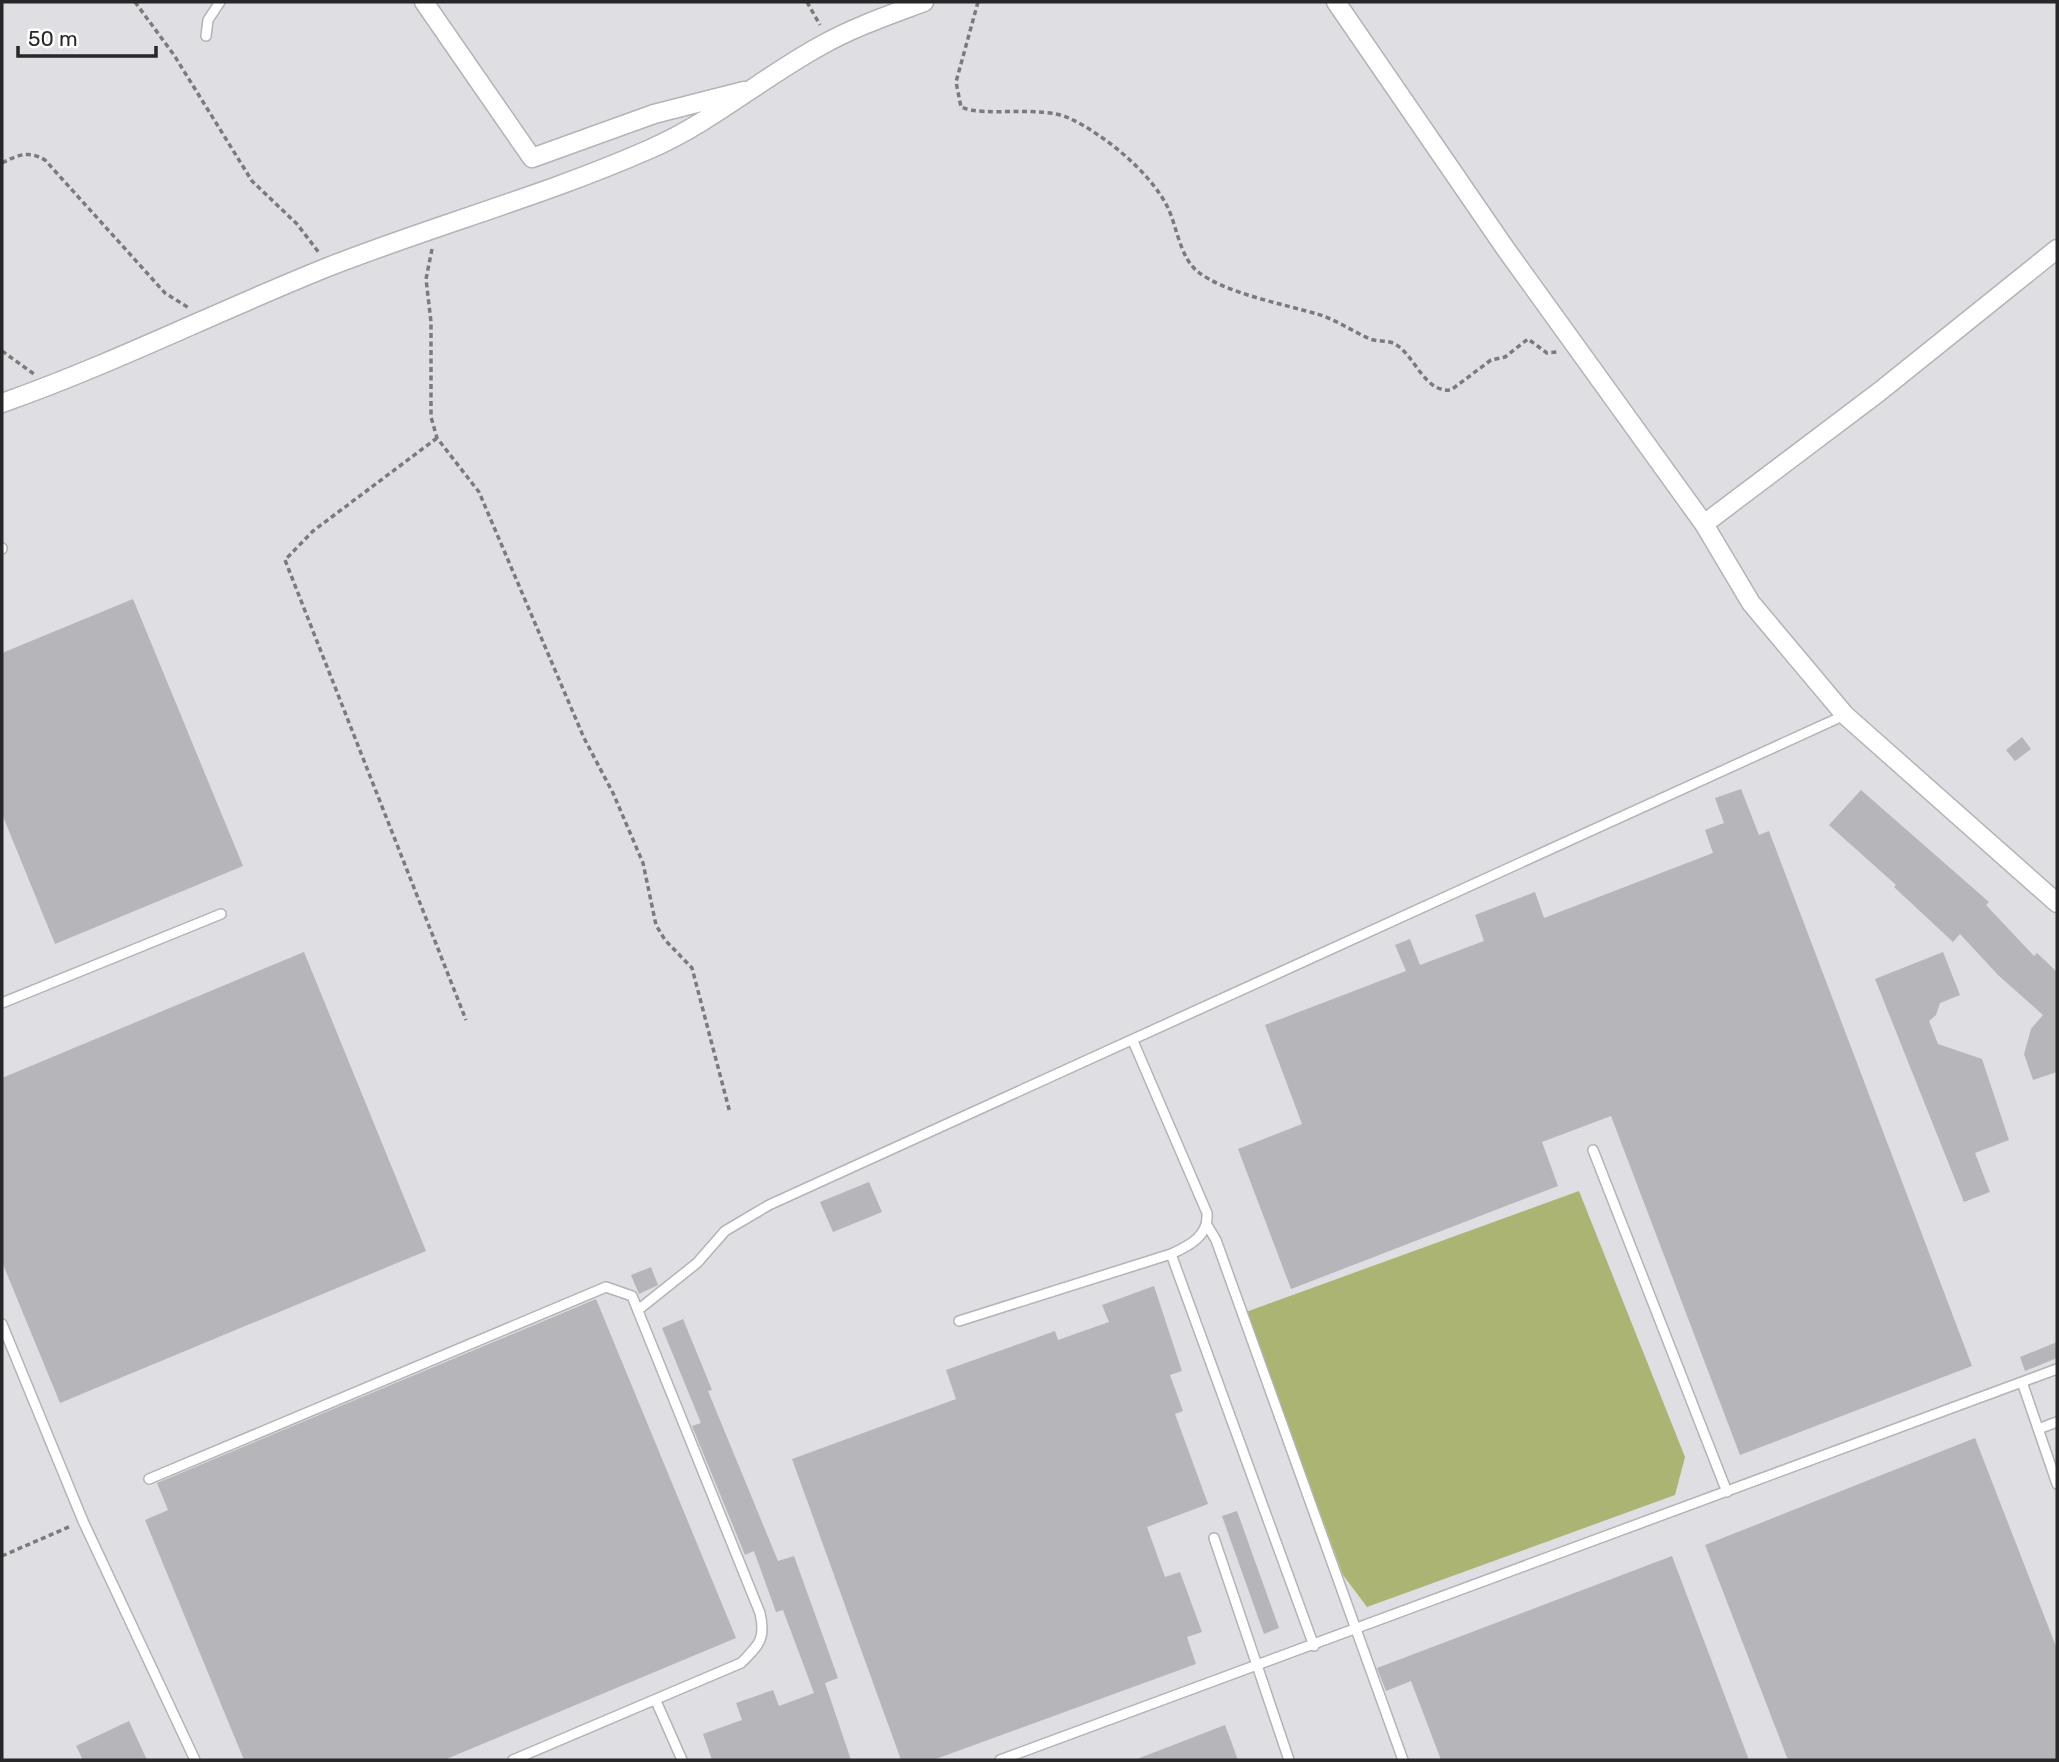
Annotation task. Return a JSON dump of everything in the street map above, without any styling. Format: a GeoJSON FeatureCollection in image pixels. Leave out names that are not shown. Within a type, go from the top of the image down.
{"type":"FeatureCollection","features":[{"type":"Feature","properties":{"kind":"street"},"geometry":{"type":"LineString","coordinates":[[424,2],[532,158],[654,114],[747,91]]}},
{"type":"Feature","properties":{"kind":"street"},"geometry":{"type":"LineString","coordinates":[[2,403],[52,386],[131,353],[207,316],[330,267],[437,226],[570,182],[653,148],[726,108],[747,91],[822,45],[924,2]]}},
{"type":"Feature","properties":{"kind":"street"},"geometry":{"type":"LineString","coordinates":[[1336,2],[1424,134],[1704,524],[1751,603],[1845,715],[2057,903]]}},
{"type":"Feature","properties":{"kind":"street"},"geometry":{"type":"LineString","coordinates":[[1704,524],[1879,392],[2057,249]]}},
{"type":"Feature","properties":{"kind":"lane"},"geometry":{"type":"LineString","coordinates":[[206,36],[208,20],[220,2]]}},
{"type":"Feature","properties":{"kind":"lane"},"geometry":{"type":"LineString","coordinates":[[638,1310],[697,1263],[725,1231],[742,1219],[1845,715]]}},
{"type":"Feature","properties":{"kind":"lane"},"geometry":{"type":"LineString","coordinates":[[2,1003],[221,914]]}},
{"type":"Feature","properties":{"kind":"lane"},"geometry":{"type":"LineString","coordinates":[[1133,1041],[1208,1213],[1207,1225],[1216,1240],[1403,1760]]}},
{"type":"Feature","properties":{"kind":"lane"},"geometry":{"type":"LineString","coordinates":[[1592,1150],[1727,1492]]}},
{"type":"Feature","properties":{"kind":"lane"},"geometry":{"type":"LineString","coordinates":[[959,1321],[1171,1254],[1189,1246],[1207,1225]]}},
{"type":"Feature","properties":{"kind":"lane"},"geometry":{"type":"LineString","coordinates":[[1171,1254],[1314,1646]]}},
{"type":"Feature","properties":{"kind":"lane"},"geometry":{"type":"LineString","coordinates":[[149,1479],[606,1287],[632,1296],[761,1613],[764,1632],[755,1648],[741,1663],[513,1760]]}},
{"type":"Feature","properties":{"kind":"lane"},"geometry":{"type":"LineString","coordinates":[[2,1324],[83,1521],[195,1760]]}},
{"type":"Feature","properties":{"kind":"lane"},"geometry":{"type":"LineString","coordinates":[[1000,1760],[2057,1369]]}},
{"type":"Feature","properties":{"kind":"lane"},"geometry":{"type":"LineString","coordinates":[[2022,1382],[2057,1484]]}},
{"type":"Feature","properties":{"kind":"lane"},"geometry":{"type":"LineString","coordinates":[[2038,1429],[2057,1422]]}},
{"type":"Feature","properties":{"kind":"lane"},"geometry":{"type":"LineString","coordinates":[[1214,1538],[1289,1760]]}},
{"type":"Feature","properties":{"kind":"lane"},"geometry":{"type":"LineString","coordinates":[[656,1701],[682,1760]]}},
{"type":"Feature","properties":{"kind":"path"},"geometry":{"type":"LineString","coordinates":[[135,2],[174,55],[252,181],[297,224],[330,267]]}},
{"type":"Feature","properties":{"kind":"path"},"geometry":{"type":"LineString","coordinates":[[807,2],[820,20],[822,45]]}},
{"type":"Feature","properties":{"kind":"path"},"geometry":{"type":"LineString","coordinates":[[978,2],[956,82],[961,107],[970,111],[1006,110],[1070,118],[1103,141],[1144,177],[1161,197],[1186,256],[1204,276],[1266,300],[1320,315],[1373,340],[1396,345],[1423,375],[1446,391],[1491,360],[1505,357],[1528,339],[1549,353],[1577,347]]}},
{"type":"Feature","properties":{"kind":"path"},"geometry":{"type":"LineString","coordinates":[[2,163],[20,154],[32,154],[45,160],[165,293],[175,302],[207,316]]}},
{"type":"Feature","properties":{"kind":"path"},"geometry":{"type":"LineString","coordinates":[[437,226],[426,279],[431,322],[431,417],[437,438],[480,492],[584,738],[613,793],[643,863],[656,925],[665,940],[692,968],[730,1112]]}},
{"type":"Feature","properties":{"kind":"path"},"geometry":{"type":"LineString","coordinates":[[2,351],[52,386]]}},
{"type":"Feature","properties":{"kind":"path"},"geometry":{"type":"LineString","coordinates":[[437,438],[313,531],[285,559],[466,1020]]}},
{"type":"Feature","properties":{"kind":"path"},"geometry":{"type":"LineString","coordinates":[[2,1556],[83,1521]]}},
{"type":"Feature","properties":{"kind":"green space"},"geometry":{"type":"Polygon","coordinates":[[[1579,1191],[1685,1457],[1675,1495],[1367,1607],[1343,1575],[1246,1312],[1579,1191]]]}},
{"type":"Feature","properties":{"kind":"building"},"geometry":{"type":"Polygon","coordinates":[[[133,599],[243,866],[55,944],[2,814],[2,653],[133,599]]]}},
{"type":"Feature","properties":{"kind":"building"},"geometry":{"type":"Polygon","coordinates":[[[2022,737],[2031,749],[2015,761],[2006,750],[2022,737]]]}},
{"type":"Feature","properties":{"kind":"building"},"geometry":{"type":"Polygon","coordinates":[[[1741,789],[1759,835],[1769,831],[1972,1366],[1740,1455],[1611,1116],[1542,1142],[1558,1186],[1291,1289],[1238,1149],[1302,1124],[1265,1025],[1406,971],[1395,945],[1410,939],[1420,965],[1484,941],[1475,915],[1535,892],[1544,918],[1713,853],[1705,830],[1724,823],[1715,798],[1741,789]]]}},
{"type":"Feature","properties":{"kind":"building"},"geometry":{"type":"Polygon","coordinates":[[[1861,790],[1989,902],[1986,905],[2034,956],[2037,953],[2057,972],[2057,1072],[2033,1080],[2024,1054],[2031,1029],[2043,1015],[1998,975],[1960,934],[1953,942],[1894,887],[1896,885],[1829,825],[1861,790]]]}},
{"type":"Feature","properties":{"kind":"building"},"geometry":{"type":"Polygon","coordinates":[[[304,952],[426,1251],[60,1403],[2,1262],[2,1078],[304,952]]]}},
{"type":"Feature","properties":{"kind":"building"},"geometry":{"type":"Polygon","coordinates":[[[1943,952],[1960,995],[1940,1003],[1936,1015],[1929,1021],[1938,1044],[1982,1059],[2009,1140],[1975,1153],[1990,1192],[1964,1202],[1875,979],[1943,952]]]}},
{"type":"Feature","properties":{"kind":"building"},"geometry":{"type":"Polygon","coordinates":[[[869,1182],[882,1212],[833,1232],[820,1202],[869,1182]]]}},
{"type":"Feature","properties":{"kind":"building"},"geometry":{"type":"Polygon","coordinates":[[[651,1267],[658,1285],[639,1294],[631,1275],[651,1267]]]}},
{"type":"Feature","properties":{"kind":"building"},"geometry":{"type":"Polygon","coordinates":[[[1154,1286],[1182,1371],[1170,1375],[1183,1411],[1175,1414],[1208,1504],[1147,1527],[1165,1577],[1180,1572],[1202,1632],[1187,1637],[1196,1664],[933,1760],[901,1760],[792,1459],[956,1399],[946,1370],[1055,1331],[1058,1340],[1109,1322],[1102,1305],[1154,1286]]]}},
{"type":"Feature","properties":{"kind":"building"},"geometry":{"type":"Polygon","coordinates":[[[596,1299],[736,1638],[444,1760],[244,1760],[145,1520],[168,1510],[157,1483],[596,1299]]]}},
{"type":"Feature","properties":{"kind":"building"},"geometry":{"type":"Polygon","coordinates":[[[683,1319],[712,1390],[708,1391],[778,1561],[794,1556],[838,1678],[825,1683],[851,1760],[712,1760],[703,1734],[742,1720],[736,1703],[773,1690],[779,1706],[814,1693],[783,1610],[776,1612],[754,1551],[745,1555],[692,1426],[701,1423],[662,1328],[683,1319]]]}},
{"type":"Feature","properties":{"kind":"building"},"geometry":{"type":"Polygon","coordinates":[[[2057,1342],[2057,1358],[2025,1371],[2020,1357],[2057,1342]]]}},
{"type":"Feature","properties":{"kind":"building"},"geometry":{"type":"Polygon","coordinates":[[[1975,1438],[2057,1649],[2057,1760],[1788,1760],[1705,1545],[1975,1438]]]}},
{"type":"Feature","properties":{"kind":"building"},"geometry":{"type":"Polygon","coordinates":[[[1237,1511],[1279,1628],[1264,1634],[1222,1516],[1237,1511]]]}},
{"type":"Feature","properties":{"kind":"building"},"geometry":{"type":"Polygon","coordinates":[[[1672,1556],[1749,1760],[1441,1760],[1411,1681],[1386,1691],[1377,1668],[1672,1556]]]}},
{"type":"Feature","properties":{"kind":"building"},"geometry":{"type":"Polygon","coordinates":[[[129,1721],[147,1760],[83,1760],[76,1746],[129,1721]]]}},
{"type":"Feature","properties":{"kind":"building"},"geometry":{"type":"Polygon","coordinates":[[[1225,1725],[1238,1760],[1137,1760],[1137,1759],[1225,1725]]]}}]}
